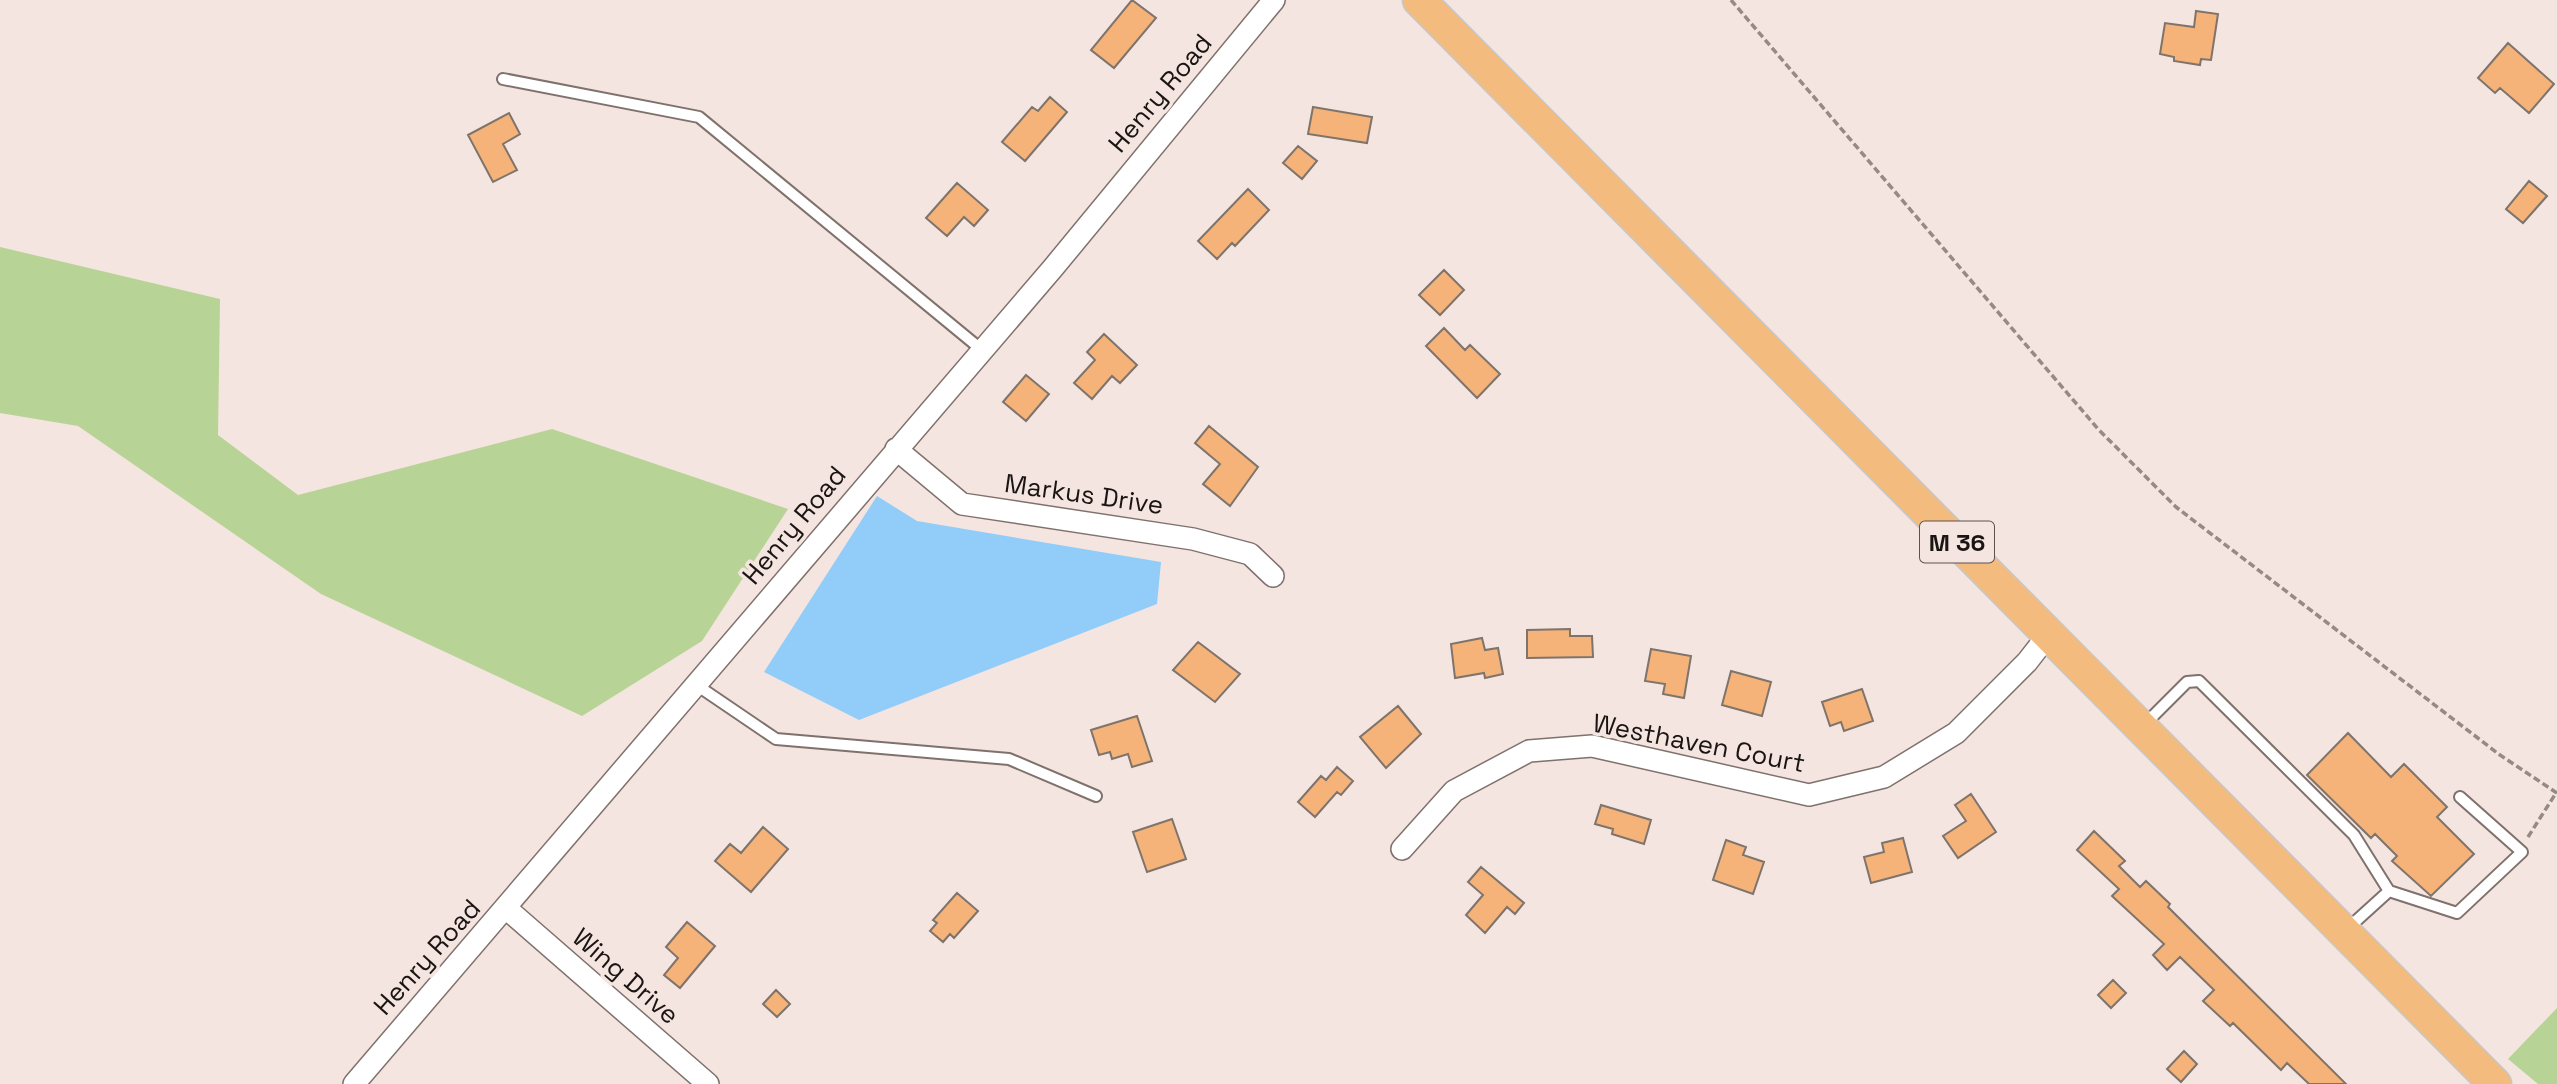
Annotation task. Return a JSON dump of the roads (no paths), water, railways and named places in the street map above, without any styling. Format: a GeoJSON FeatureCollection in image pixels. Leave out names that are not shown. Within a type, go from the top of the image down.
{"type":"FeatureCollection","features":[{"type":"Feature","properties":{"kind":"main road","name":"M 36"},"geometry":{"type":"LineString","coordinates":[[1419,0],[2495,1084]]}},
{"type":"Feature","properties":{"kind":"street","name":"Henry Road"},"geometry":{"type":"LineString","coordinates":[[354,1084],[507,909],[695,684],[1053,268],[1274,0]]}},
{"type":"Feature","properties":{"kind":"street","name":"Markus Drive"},"geometry":{"type":"LineString","coordinates":[[896,449],[962,504],[1193,539],[1250,554],[1273,576]]}},
{"type":"Feature","properties":{"kind":"street","name":"Westhaven Court"},"geometry":{"type":"LineString","coordinates":[[1402,849],[1454,790],[1529,751],[1592,746],[1810,795],[1884,777],[1956,733],[2027,662],[2048,635]]}},
{"type":"Feature","properties":{"kind":"street","name":"Wing Drive"},"geometry":{"type":"LineString","coordinates":[[507,909],[708,1084]]}},
{"type":"Feature","properties":{"kind":"lane"},"geometry":{"type":"LineString","coordinates":[[503,79],[699,117],[982,350]]}},
{"type":"Feature","properties":{"kind":"lane"},"geometry":{"type":"LineString","coordinates":[[2141,728],[2187,682],[2199,681],[2354,835],[2389,891],[2457,913],[2522,852],[2460,797]]}},
{"type":"Feature","properties":{"kind":"lane"},"geometry":{"type":"LineString","coordinates":[[695,684],[776,739],[1009,760],[1096,796]]}},
{"type":"Feature","properties":{"kind":"lane"},"geometry":{"type":"LineString","coordinates":[[2344,932],[2389,891]]}},
{"type":"Feature","properties":{"kind":"water"},"geometry":{"type":"Polygon","coordinates":[[[877,496],[917,521],[1161,562],[1157,604],[859,720],[764,672],[877,496]]]}}]}
